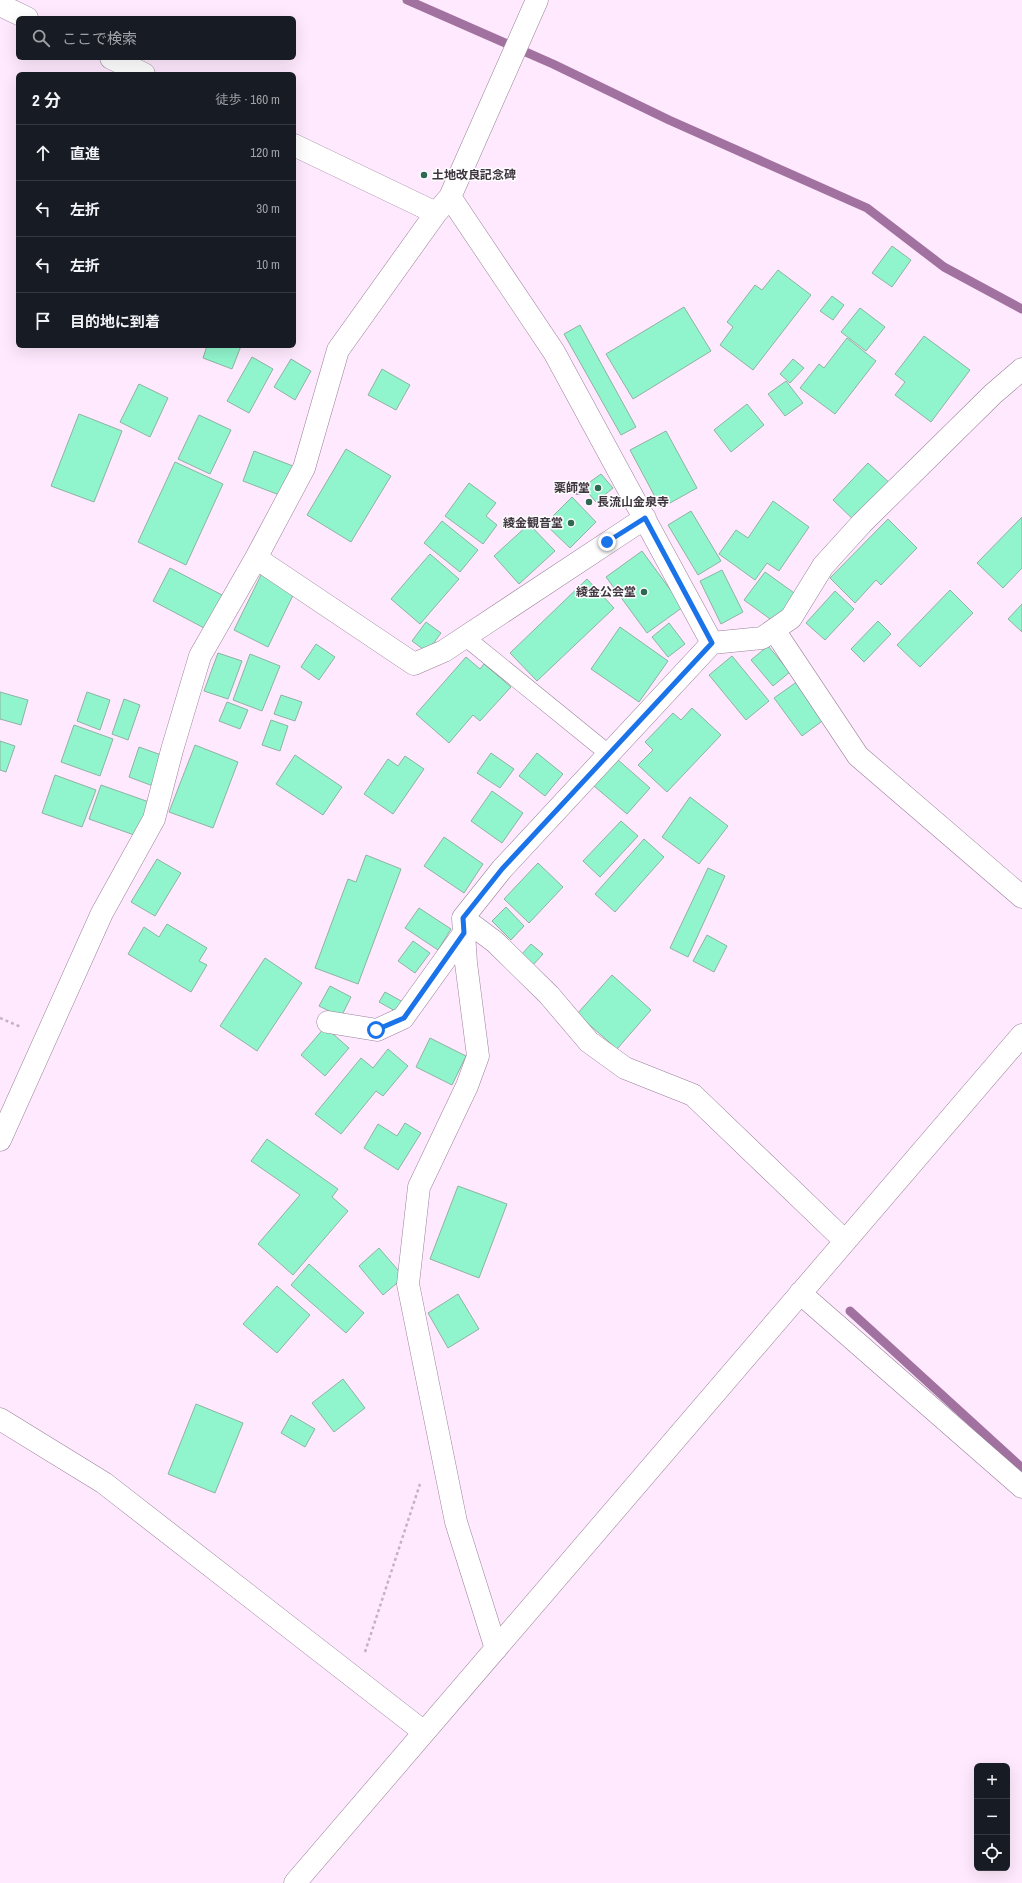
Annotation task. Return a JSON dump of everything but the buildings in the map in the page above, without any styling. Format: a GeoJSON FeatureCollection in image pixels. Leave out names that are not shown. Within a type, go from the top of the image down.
{"type":"FeatureCollection","features":[{"type":"Feature","properties":{"kind":"street"},"geometry":{"type":"LineString","coordinates":[[0,1140],[102,913],[154,820],[172,750],[200,656],[256,558],[304,468],[338,350],[436,213],[450,197],[537,0]]}},
{"type":"Feature","properties":{"kind":"street"},"geometry":{"type":"LineString","coordinates":[[0,5],[23,16]]}},
{"type":"Feature","properties":{"kind":"street"},"geometry":{"type":"LineString","coordinates":[[115,60],[140,72]]}},
{"type":"Feature","properties":{"kind":"street"},"geometry":{"type":"LineString","coordinates":[[296,146],[436,213]]}},
{"type":"Feature","properties":{"kind":"street"},"geometry":{"type":"LineString","coordinates":[[450,197],[554,352],[712,643]]}},
{"type":"Feature","properties":{"kind":"street"},"geometry":{"type":"LineString","coordinates":[[328,1022],[376,1030],[404,1018],[502,869],[712,643],[762,638],[791,618],[823,566],[862,523],[993,394],[1022,369]]}},
{"type":"Feature","properties":{"kind":"street"},"geometry":{"type":"LineString","coordinates":[[256,558],[414,664],[444,651],[645,518]]}},
{"type":"Feature","properties":{"kind":"street"},"geometry":{"type":"LineString","coordinates":[[774,630],[858,756],[1022,897]]}},
{"type":"Feature","properties":{"kind":"street"},"geometry":{"type":"LineString","coordinates":[[464,926],[495,942],[549,995],[589,1042],[625,1068],[693,1095],[845,1241]]}},
{"type":"Feature","properties":{"kind":"street"},"geometry":{"type":"LineString","coordinates":[[464,926],[466,963],[478,1056],[467,1086],[420,1187],[408,1284],[456,1522],[496,1649]]}},
{"type":"Feature","properties":{"kind":"street"},"geometry":{"type":"LineString","coordinates":[[295,1883],[1022,1035]]}},
{"type":"Feature","properties":{"kind":"street"},"geometry":{"type":"LineString","coordinates":[[800,1293],[1022,1487]]}},
{"type":"Feature","properties":{"kind":"street"},"geometry":{"type":"LineString","coordinates":[[0,1419],[104,1483],[424,1732]]}},
{"type":"Feature","properties":{"kind":"lane"},"geometry":{"type":"LineString","coordinates":[[465,637],[609,754]]}},
{"type":"Feature","properties":{"kind":"path"},"geometry":{"type":"LineString","coordinates":[[356,1679],[421,1484]]}},
{"type":"Feature","properties":{"kind":"waterway"},"geometry":{"type":"LineString","coordinates":[[407,0],[553,64],[669,120],[867,208],[944,267],[1022,309]]}},
{"type":"Feature","properties":{"kind":"waterway"},"geometry":{"type":"LineString","coordinates":[[850,1311],[1022,1468]]}},
{"type":"Feature","properties":{"kind":"place","name":"土地改良記念碑"},"geometry":{"type":"Point","coordinates":[424,175]}},
{"type":"Feature","properties":{"kind":"place","name":"薬師堂"},"geometry":{"type":"Point","coordinates":[598,488]}},
{"type":"Feature","properties":{"kind":"place","name":"長流山金泉寺"},"geometry":{"type":"Point","coordinates":[589,502]}},
{"type":"Feature","properties":{"kind":"place","name":"綾金観音堂"},"geometry":{"type":"Point","coordinates":[571,523]}},
{"type":"Feature","properties":{"kind":"place","name":"綾金公会堂"},"geometry":{"type":"Point","coordinates":[644,592]}},
{"type":"Feature","properties":{"kind":"route"},"geometry":{"type":"LineString","coordinates":[[376,1030],[404,1018],[464,933],[463,918],[502,869],[712,643],[645,518],[607,542]]}}]}
